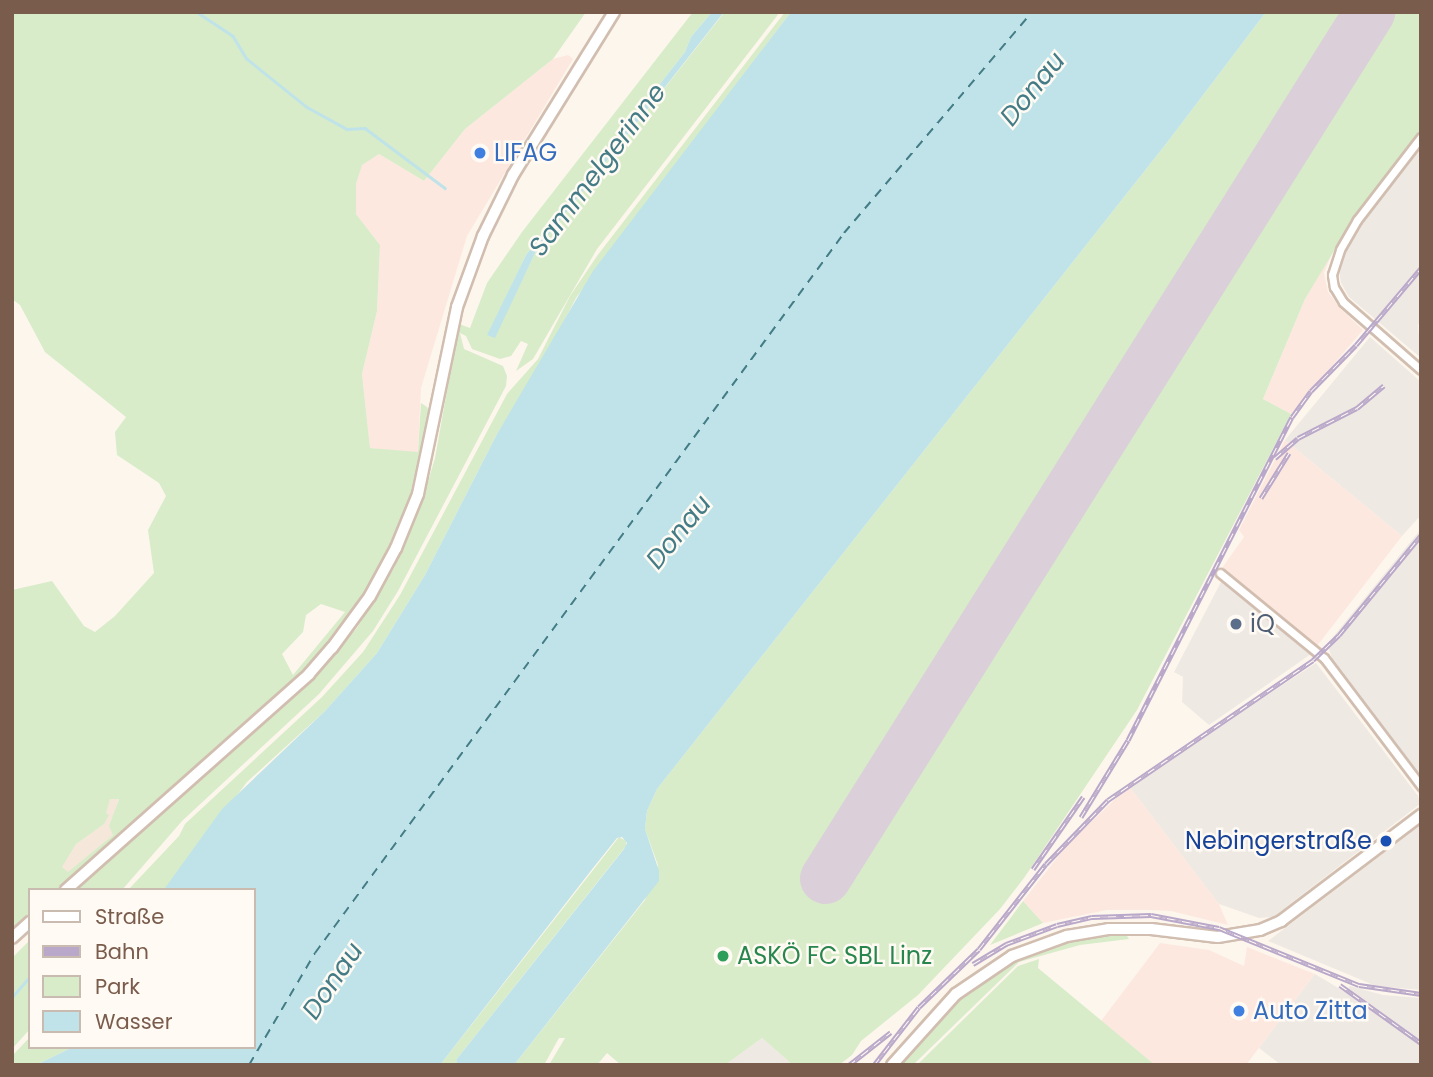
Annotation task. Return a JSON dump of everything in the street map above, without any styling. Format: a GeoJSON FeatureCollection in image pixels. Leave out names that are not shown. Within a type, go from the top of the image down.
{"type":"FeatureCollection","features":[{"type":"Feature","properties":{"kind":"main road"},"geometry":{"type":"LineString","coordinates":[[68,888],[301,681],[332,648],[370,596],[404,532],[424,476],[452,328],[476,251],[513,175],[614,12]]}},
{"type":"Feature","properties":{"kind":"main road"},"geometry":{"type":"LineString","coordinates":[[892,1065],[957,994],[1012,956],[1058,938],[1109,929],[1151,929],[1218,937],[1260,930],[1281,920],[1420,816]]}},
{"type":"Feature","properties":{"kind":"main road"},"geometry":{"type":"LineString","coordinates":[[12,938],[28,924]]}},
{"type":"Feature","properties":{"kind":"street"},"geometry":{"type":"LineString","coordinates":[[1421,137],[1357,220],[1340,250],[1332,275],[1334,287],[1343,302],[1421,370]]}},
{"type":"Feature","properties":{"kind":"street"},"geometry":{"type":"LineString","coordinates":[[1220,573],[1324,658],[1421,786]]}},
{"type":"Feature","properties":{"kind":"shaded area"},"geometry":{"type":"Polygon","coordinates":[[[568,55],[573,59],[467,236],[421,388],[418,453],[370,448],[362,374],[377,311],[380,245],[356,214],[356,184],[362,164],[379,154],[424,181],[465,129],[553,59],[568,55]]]}},
{"type":"Feature","properties":{"kind":"shaded area"},"geometry":{"type":"Polygon","coordinates":[[[1421,143],[1421,322],[1418,325],[1421,358],[1349,297],[1341,283],[1339,271],[1341,258],[1371,209],[1421,143]]]}},
{"type":"Feature","properties":{"kind":"shaded area"},"geometry":{"type":"Polygon","coordinates":[[[1334,248],[1324,273],[1328,292],[1363,330],[1291,414],[1263,399],[1305,299],[1334,248]]]}},
{"type":"Feature","properties":{"kind":"shaded area"},"geometry":{"type":"Polygon","coordinates":[[[1370,337],[1421,382],[1421,515],[1402,536],[1285,440],[1370,337]]]}},
{"type":"Feature","properties":{"kind":"shaded area"},"geometry":{"type":"Polygon","coordinates":[[[1285,440],[1402,536],[1317,646],[1222,568],[1244,537],[1239,530],[1285,440]]]}},
{"type":"Feature","properties":{"kind":"shaded area"},"geometry":{"type":"Polygon","coordinates":[[[1421,529],[1421,778],[1334,665],[1329,649],[1333,637],[1421,529]]]}},
{"type":"Feature","properties":{"kind":"shaded area"},"geometry":{"type":"Polygon","coordinates":[[[1221,582],[1311,654],[1209,725],[1182,702],[1183,677],[1174,672],[1221,582]]]}},
{"type":"Feature","properties":{"kind":"shaded area"},"geometry":{"type":"Polygon","coordinates":[[[1316,663],[1418,796],[1420,804],[1273,917],[1259,918],[1219,904],[1129,786],[1316,663]]]}},
{"type":"Feature","properties":{"kind":"shaded area"},"geometry":{"type":"Polygon","coordinates":[[[1129,786],[1219,904],[1228,925],[1171,911],[1148,910],[1107,910],[1043,923],[1023,901],[1068,844],[1129,786]]]}},
{"type":"Feature","properties":{"kind":"shaded area"},"geometry":{"type":"Polygon","coordinates":[[[119,798],[113,816],[113,835],[68,873],[61,867],[76,844],[100,824],[110,799],[119,798]]]}},
{"type":"Feature","properties":{"kind":"shaded area"},"geometry":{"type":"Polygon","coordinates":[[[1421,825],[1421,990],[1376,986],[1268,941],[1421,825]]]}},
{"type":"Feature","properties":{"kind":"shaded area"},"geometry":{"type":"Polygon","coordinates":[[[1160,943],[1209,950],[1244,966],[1247,947],[1315,974],[1246,1065],[1155,1065],[1101,1021],[1160,943]]]}},
{"type":"Feature","properties":{"kind":"shaded area"},"geometry":{"type":"Polygon","coordinates":[[[1315,974],[1345,992],[1350,986],[1383,995],[1421,998],[1421,1065],[1281,1065],[1259,1048],[1315,974]]]}},
{"type":"Feature","properties":{"kind":"shaded area"},"geometry":{"type":"Polygon","coordinates":[[[762,1038],[793,1065],[725,1065],[762,1038]]]}},
{"type":"Feature","properties":{"kind":"green space"},"geometry":{"type":"Polygon","coordinates":[[[12,12],[586,12],[553,59],[465,129],[424,181],[379,154],[362,165],[356,184],[356,214],[380,245],[377,311],[362,374],[370,448],[418,452],[421,403],[427,407],[431,416],[420,469],[402,518],[378,570],[354,609],[323,650],[292,682],[60,888],[28,888],[28,917],[12,931],[12,590],[52,581],[84,626],[95,632],[115,616],[154,573],[148,530],[166,496],[159,483],[117,455],[115,432],[126,417],[45,352],[20,305],[12,299],[12,12]],[[321,604],[306,615],[303,632],[282,654],[293,675],[345,612],[321,604]],[[110,799],[106,813],[109,815],[104,824],[76,844],[62,867],[68,872],[113,835],[109,826],[119,799],[110,799]]]}},
{"type":"Feature","properties":{"kind":"green space"},"geometry":{"type":"Polygon","coordinates":[[[693,12],[712,12],[691,37],[685,52],[526,255],[488,335],[500,325],[536,251],[723,14],[780,12],[597,249],[533,359],[516,371],[528,344],[521,341],[511,356],[500,359],[472,349],[466,336],[460,333],[464,349],[503,366],[507,376],[506,386],[398,591],[373,631],[319,694],[182,821],[124,888],[77,888],[292,699],[357,628],[394,568],[421,505],[435,458],[459,324],[470,328],[487,283],[522,232],[693,12]]]}},
{"type":"Feature","properties":{"kind":"green space"},"geometry":{"type":"Polygon","coordinates":[[[785,12],[791,12],[576,298],[546,356],[497,434],[425,575],[377,653],[325,711],[247,782],[167,888],[130,888],[179,836],[185,824],[322,697],[363,652],[400,595],[507,394],[538,359],[570,296],[597,256],[785,12]]]}},
{"type":"Feature","properties":{"kind":"green space"},"geometry":{"type":"Polygon","coordinates":[[[1266,12],[1421,12],[1421,130],[1358,211],[1305,299],[1263,399],[1291,414],[1137,710],[1024,878],[1000,909],[918,995],[861,1041],[852,1055],[839,1065],[793,1065],[762,1038],[725,1065],[621,1065],[607,1053],[597,1065],[549,1065],[565,1038],[559,1038],[544,1065],[514,1065],[645,900],[658,865],[645,829],[647,811],[657,789],[1169,140],[1266,12]]]}},
{"type":"Feature","properties":{"kind":"green space"},"geometry":{"type":"Polygon","coordinates":[[[619,837],[626,841],[626,846],[456,1060],[458,1065],[440,1065],[619,837]]]}},
{"type":"Feature","properties":{"kind":"green space"},"geometry":{"type":"Polygon","coordinates":[[[1023,901],[1043,923],[990,945],[1012,916],[1023,901]]]}},
{"type":"Feature","properties":{"kind":"green space"},"geometry":{"type":"Polygon","coordinates":[[[1125,933],[1129,939],[1080,945],[1019,962],[913,1065],[900,1065],[969,990],[1011,962],[1060,943],[1125,933]]]}},
{"type":"Feature","properties":{"kind":"green space"},"geometry":{"type":"Polygon","coordinates":[[[28,942],[28,1031],[12,1049],[12,958],[28,942]]]}},
{"type":"Feature","properties":{"kind":"green space"},"geometry":{"type":"Polygon","coordinates":[[[1039,959],[1038,968],[1155,1065],[917,1065],[1018,966],[1039,959]]]}},
{"type":"Feature","properties":{"kind":"green space"},"geometry":{"type":"Polygon","coordinates":[[[28,1039],[28,1049],[69,1049],[36,1065],[12,1065],[12,1056],[28,1039]]]}},
{"type":"Feature","properties":{"kind":"water","name":"Sammelgerinne"},"geometry":{"type":"Polygon","coordinates":[[[712,12],[724,12],[536,251],[495,338],[487,335],[526,255],[685,52],[691,37],[712,12]]]}},
{"type":"Feature","properties":{"kind":"water","name":"Donau"},"geometry":{"type":"Polygon","coordinates":[[[791,12],[1266,12],[1169,140],[657,789],[647,811],[645,829],[659,871],[659,881],[514,1065],[458,1065],[456,1060],[624,849],[627,843],[622,837],[617,838],[593,868],[440,1065],[36,1065],[69,1049],[256,1049],[256,888],[165,888],[222,809],[325,711],[377,653],[425,575],[497,434],[593,271],[791,12]]]}},
{"type":"Feature","properties":{"kind":"waterway"},"geometry":{"type":"LineString","coordinates":[[197,12],[233,36],[246,58],[307,107],[347,129],[365,128],[445,188]]}},
{"type":"Feature","properties":{"kind":"waterway"},"geometry":{"type":"LineString","coordinates":[[12,997],[28,978]]}},
{"type":"Feature","properties":{"kind":"ferry route"},"geometry":{"type":"LineString","coordinates":[[249,1065],[315,953],[844,233],[1032,12]]}},
{"type":"Feature","properties":{"kind":"runway"},"geometry":{"type":"LineString","coordinates":[[825,878],[1369,12]]}},
{"type":"Feature","properties":{"kind":"railway"},"geometry":{"type":"LineString","coordinates":[[1081,817],[1128,740],[1292,417],[1311,391],[1356,345],[1421,268]]}},
{"type":"Feature","properties":{"kind":"railway"},"geometry":{"type":"LineString","coordinates":[[1275,458],[1298,438],[1357,408],[1384,385]]}},
{"type":"Feature","properties":{"kind":"railway"},"geometry":{"type":"LineString","coordinates":[[1261,498],[1289,453]]}},
{"type":"Feature","properties":{"kind":"railway"},"geometry":{"type":"LineString","coordinates":[[874,1065],[919,1007],[979,949],[1046,864],[1108,800],[1313,660],[1339,635],[1421,535]]}},
{"type":"Feature","properties":{"kind":"railway"},"geometry":{"type":"LineString","coordinates":[[1033,869],[1083,797]]}},
{"type":"Feature","properties":{"kind":"railway"},"geometry":{"type":"LineString","coordinates":[[973,964],[1006,944],[1057,925],[1092,917],[1151,915],[1219,928],[1359,985],[1421,994]]}},
{"type":"Feature","properties":{"kind":"railway"},"geometry":{"type":"LineString","coordinates":[[1340,985],[1421,1043]]}},
{"type":"Feature","properties":{"kind":"railway"},"geometry":{"type":"LineString","coordinates":[[849,1065],[891,1032]]}},
{"type":"Feature","properties":{"kind":"place","name":"LIFAG"},"geometry":{"type":"Point","coordinates":[480,153]}},
{"type":"Feature","properties":{"kind":"place","name":"iQ"},"geometry":{"type":"Point","coordinates":[1236,624]}},
{"type":"Feature","properties":{"kind":"place","name":"Nebingerstraße"},"geometry":{"type":"Point","coordinates":[1386,841]}},
{"type":"Feature","properties":{"kind":"place","name":"ASKÖ FC SBL Linz"},"geometry":{"type":"Point","coordinates":[723,956]}},
{"type":"Feature","properties":{"kind":"place","name":"Auto Zitta"},"geometry":{"type":"Point","coordinates":[1239,1011]}}]}
